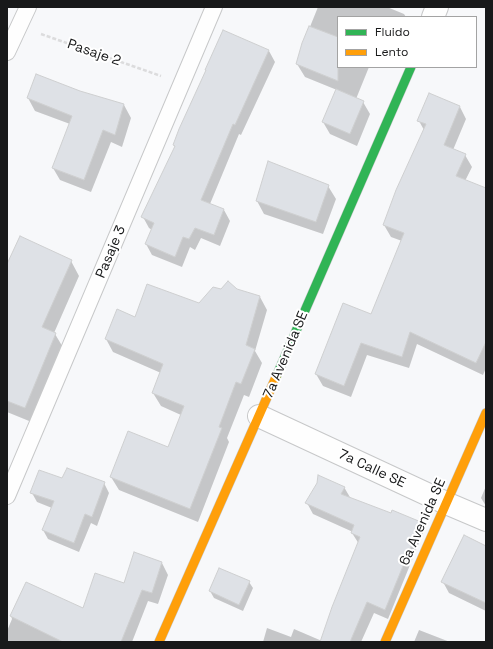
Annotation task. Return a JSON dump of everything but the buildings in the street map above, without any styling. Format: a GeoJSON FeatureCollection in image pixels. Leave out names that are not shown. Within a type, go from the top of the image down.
{"type":"FeatureCollection","features":[{"type":"Feature","properties":{"kind":"street","name":"7a Avenida SE"},"geometry":{"type":"LineString","coordinates":[[159,642],[260,416],[411,68]]}},
{"type":"Feature","properties":{"kind":"street","name":"6a Avenida SE"},"geometry":{"type":"LineString","coordinates":[[385,642],[486,413]]}},
{"type":"Feature","properties":{"kind":"street","name":"7a Calle SE"},"geometry":{"type":"LineString","coordinates":[[260,416],[446,503],[486,520]]}},
{"type":"Feature","properties":{"kind":"lane"},"geometry":{"type":"LineString","coordinates":[[7,52],[28,7]]}},
{"type":"Feature","properties":{"kind":"lane","name":"Pasaje 3"},"geometry":{"type":"LineString","coordinates":[[7,496],[214,7]]}},
{"type":"Feature","properties":{"kind":"path","name":"Pasaje 2"},"geometry":{"type":"LineString","coordinates":[[19,26],[182,84]]}},
{"type":"Feature","properties":{"kind":"traffic: fast"},"geometry":{"type":"LineString","coordinates":[[276,377],[411,68]]}},
{"type":"Feature","properties":{"kind":"traffic: slow"},"geometry":{"type":"LineString","coordinates":[[159,642],[276,377]]}},
{"type":"Feature","properties":{"kind":"traffic: slow"},"geometry":{"type":"LineString","coordinates":[[385,642],[486,413]]}}]}
